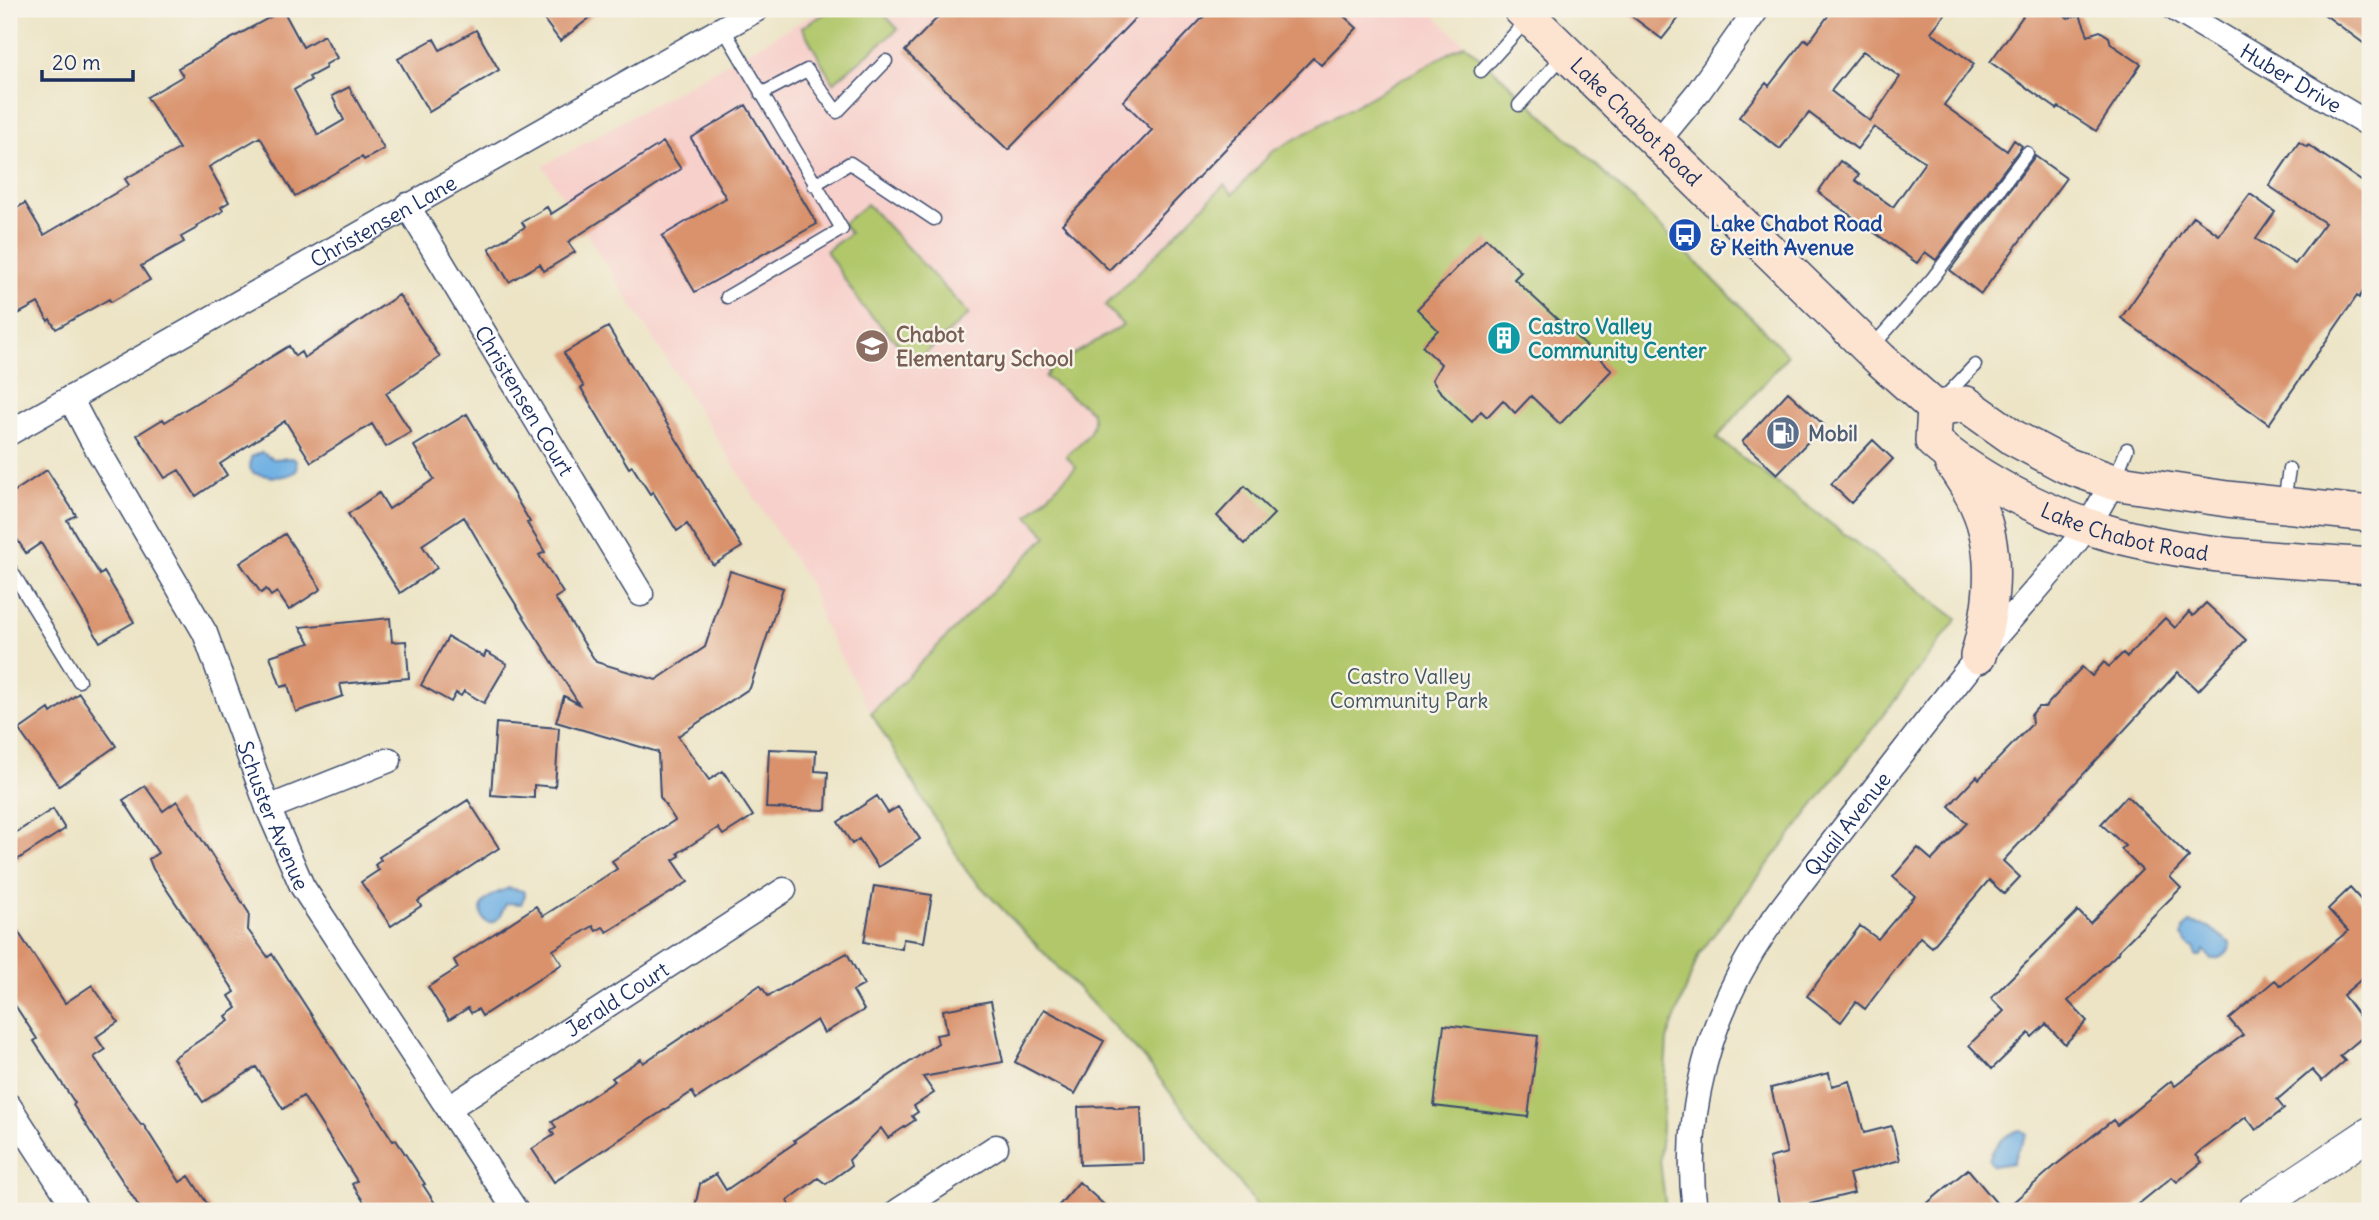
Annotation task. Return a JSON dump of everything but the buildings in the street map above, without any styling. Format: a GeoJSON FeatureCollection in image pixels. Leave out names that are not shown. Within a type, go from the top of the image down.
{"type":"FeatureCollection","features":[{"type":"Feature","properties":{"kind":"main road","name":"Lake Chabot Road"},"geometry":{"type":"LineString","coordinates":[[1525,13],[1934,408],[1966,404],[2014,438],[2065,465],[2113,482],[2284,506],[2370,514]]}},
{"type":"Feature","properties":{"kind":"main road"},"geometry":{"type":"LineString","coordinates":[[1934,408],[1933,440],[1946,453],[1973,496],[1989,542],[1992,594],[1987,626],[1978,656]]}},
{"type":"Feature","properties":{"kind":"main road","name":"Lake Chabot Road"},"geometry":{"type":"LineString","coordinates":[[1946,453],[2025,500],[2088,526],[2131,539],[2202,552],[2370,566]]}},
{"type":"Feature","properties":{"kind":"street","name":"Christensen Lane"},"geometry":{"type":"LineString","coordinates":[[12,424],[70,398],[757,9]]}},
{"type":"Feature","properties":{"kind":"street"},"geometry":{"type":"LineString","coordinates":[[1658,141],[1699,90],[1757,9]]}},
{"type":"Feature","properties":{"kind":"street","name":"Huber Drive"},"geometry":{"type":"LineString","coordinates":[[2175,9],[2370,125]]}},
{"type":"Feature","properties":{"kind":"street","name":"Christensen Court"},"geometry":{"type":"LineString","coordinates":[[407,205],[641,594]]}},
{"type":"Feature","properties":{"kind":"street","name":"Schuster Avenue"},"geometry":{"type":"LineString","coordinates":[[70,398],[205,633],[268,808],[302,886],[516,1211]]}},
{"type":"Feature","properties":{"kind":"street","name":"Quail Avenue"},"geometry":{"type":"LineString","coordinates":[[1695,1211],[1690,1156],[1697,1095],[1711,1043],[1732,989],[1785,903],[1978,656],[2062,560],[2088,526],[2113,482]]}},
{"type":"Feature","properties":{"kind":"street"},"geometry":{"type":"LineString","coordinates":[[268,808],[390,760]]}},
{"type":"Feature","properties":{"kind":"street","name":"Jerald Court"},"geometry":{"type":"LineString","coordinates":[[449,1108],[784,890]]}},
{"type":"Feature","properties":{"kind":"street"},"geometry":{"type":"LineString","coordinates":[[9,1106],[77,1211]]}},
{"type":"Feature","properties":{"kind":"street"},"geometry":{"type":"LineString","coordinates":[[2253,1211],[2370,1133]]}},
{"type":"Feature","properties":{"kind":"street"},"geometry":{"type":"LineString","coordinates":[[898,1211],[996,1147]]}},
{"type":"Feature","properties":{"kind":"lane"},"geometry":{"type":"LineString","coordinates":[[1481,71],[1525,13]]}},
{"type":"Feature","properties":{"kind":"lane"},"geometry":{"type":"LineString","coordinates":[[723,28],[842,229],[727,297]]}},
{"type":"Feature","properties":{"kind":"lane"},"geometry":{"type":"LineString","coordinates":[[1519,105],[1566,53]]}},
{"type":"Feature","properties":{"kind":"lane"},"geometry":{"type":"LineString","coordinates":[[761,94],[807,70],[837,112],[886,61]]}},
{"type":"Feature","properties":{"kind":"lane"},"geometry":{"type":"LineString","coordinates":[[1870,349],[1932,279],[2027,153]]}},
{"type":"Feature","properties":{"kind":"lane"},"geometry":{"type":"LineString","coordinates":[[814,185],[850,163],[934,219]]}},
{"type":"Feature","properties":{"kind":"lane"},"geometry":{"type":"LineString","coordinates":[[1934,408],[1975,365]]}},
{"type":"Feature","properties":{"kind":"lane"},"geometry":{"type":"LineString","coordinates":[[2113,482],[2127,449]]}},
{"type":"Feature","properties":{"kind":"lane"},"geometry":{"type":"LineString","coordinates":[[2284,506],[2289,469]]}},
{"type":"Feature","properties":{"kind":"lane"},"geometry":{"type":"LineString","coordinates":[[9,568],[79,681]]}},
{"type":"Feature","properties":{"kind":"shaded area","name":"Chabot Elementary School"},"geometry":{"type":"Polygon","coordinates":[[[823,9],[1427,9],[1465,44],[1272,152],[1233,194],[1225,186],[1105,306],[1123,324],[1051,368],[1045,377],[1091,411],[1095,419],[1093,429],[1066,455],[1076,466],[1028,516],[1047,536],[871,713],[822,622],[812,588],[543,166],[823,9]]]}},
{"type":"Feature","properties":{"kind":"green space"},"geometry":{"type":"Polygon","coordinates":[[[833,9],[879,9],[898,29],[833,83],[802,27],[833,9]]]}},
{"type":"Feature","properties":{"kind":"green space","name":"Castro Valley Community Park"},"geometry":{"type":"Polygon","coordinates":[[[1465,44],[1630,197],[1788,355],[1717,438],[1957,619],[1699,954],[1667,1040],[1660,1160],[1666,1211],[1261,1211],[1143,1057],[967,872],[871,713],[1047,536],[1028,516],[1076,467],[1066,456],[1087,436],[1093,425],[1093,418],[1091,411],[1045,377],[1051,368],[1123,325],[1105,306],[1224,185],[1233,194],[1272,152],[1465,44]]]}},
{"type":"Feature","properties":{"kind":"green space"},"geometry":{"type":"Polygon","coordinates":[[[867,204],[969,314],[916,362],[862,306],[826,251],[850,233],[842,224],[867,204]]]}},
{"type":"Feature","properties":{"kind":"water"},"geometry":{"type":"Polygon","coordinates":[[[261,452],[273,459],[293,458],[297,470],[281,477],[253,473],[250,468],[251,457],[261,452]]]}},
{"type":"Feature","properties":{"kind":"water"},"geometry":{"type":"Polygon","coordinates":[[[509,888],[523,891],[525,895],[521,904],[507,903],[495,921],[484,920],[481,912],[483,904],[493,895],[509,888]]]}},
{"type":"Feature","properties":{"kind":"water"},"geometry":{"type":"Polygon","coordinates":[[[2190,923],[2209,927],[2230,943],[2227,953],[2211,959],[2204,950],[2201,956],[2196,956],[2194,947],[2182,936],[2183,929],[2190,923]]]}},
{"type":"Feature","properties":{"kind":"water"},"geometry":{"type":"Polygon","coordinates":[[[2019,1130],[2027,1135],[2013,1163],[1993,1166],[1989,1160],[1997,1145],[2019,1130]]]}},
{"type":"Feature","properties":{"kind":"place","name":"Lake Chabot Road & Keith Avenue"},"geometry":{"type":"Point","coordinates":[1685,235]}},
{"type":"Feature","properties":{"kind":"place","name":"Castro Valley Community Center"},"geometry":{"type":"Point","coordinates":[1504,338]}},
{"type":"Feature","properties":{"kind":"place","name":"Chabot Elementary School"},"geometry":{"type":"Point","coordinates":[872,346]}},
{"type":"Feature","properties":{"kind":"place","name":"Mobil"},"geometry":{"type":"Point","coordinates":[1783,433]}}]}
